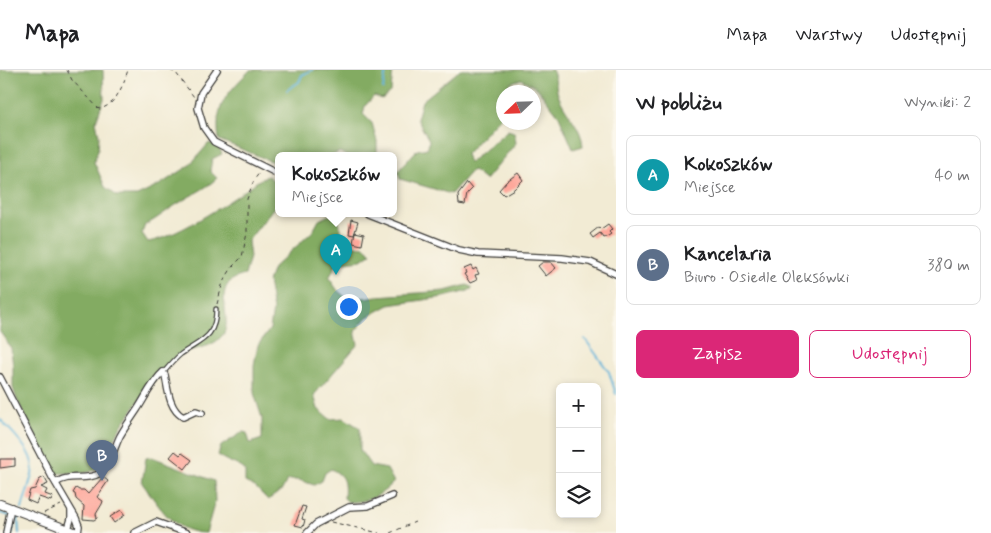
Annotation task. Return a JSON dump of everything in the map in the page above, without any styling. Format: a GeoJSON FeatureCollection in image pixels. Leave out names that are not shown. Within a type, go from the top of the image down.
{"type":"FeatureCollection","features":[{"type":"Feature","properties":{"kind":"street"},"geometry":{"type":"LineString","coordinates":[[217,70],[201,92],[198,108],[204,128],[214,142],[275,173]]}},
{"type":"Feature","properties":{"kind":"street"},"geometry":{"type":"LineString","coordinates":[[376,217],[459,250],[478,254],[562,258],[590,262],[616,274]]}},
{"type":"Feature","properties":{"kind":"street"},"geometry":{"type":"LineString","coordinates":[[164,372],[170,398],[177,412],[183,417],[196,411],[202,413]]}},
{"type":"Feature","properties":{"kind":"street"},"geometry":{"type":"LineString","coordinates":[[56,483],[61,479],[91,476],[100,473],[114,452],[119,437],[127,424],[164,372]]}},
{"type":"Feature","properties":{"kind":"street"},"geometry":{"type":"LineString","coordinates":[[0,377],[79,526],[78,533],[0,504]]}},
{"type":"Feature","properties":{"kind":"street"},"geometry":{"type":"LineString","coordinates":[[307,533],[322,521],[349,507],[368,506],[392,496]]}},
{"type":"Feature","properties":{"kind":"street"},"geometry":{"type":"LineString","coordinates":[[6,533],[12,510]]}},
{"type":"Feature","properties":{"kind":"street"},"geometry":{"type":"LineString","coordinates":[[68,529],[71,511]]}},
{"type":"Feature","properties":{"kind":"street"},"geometry":{"type":"LineString","coordinates":[[134,533],[156,522],[187,533]]}},
{"type":"Feature","properties":{"kind":"lane"},"geometry":{"type":"LineString","coordinates":[[164,372],[179,355],[199,344],[208,335],[216,323],[216,310]]}},
{"type":"Feature","properties":{"kind":"path"},"geometry":{"type":"LineString","coordinates":[[67,70],[72,80],[99,109],[107,108],[118,96],[128,70]]}},
{"type":"Feature","properties":{"kind":"path"},"geometry":{"type":"LineString","coordinates":[[170,70],[176,74],[194,96],[198,108]]}},
{"type":"Feature","properties":{"kind":"path"},"geometry":{"type":"LineString","coordinates":[[216,310],[223,282],[233,266],[242,258],[247,233],[247,199],[254,180],[263,167]]}},
{"type":"Feature","properties":{"kind":"path"},"geometry":{"type":"LineString","coordinates":[[42,515],[64,504]]}},
{"type":"Feature","properties":{"kind":"path"},"geometry":{"type":"LineString","coordinates":[[322,521],[379,533]]}},
{"type":"Feature","properties":{"kind":"path"},"geometry":{"type":"LineString","coordinates":[[390,533],[415,522]]}},
{"type":"Feature","properties":{"kind":"green space"},"geometry":{"type":"Polygon","coordinates":[[[0,70],[103,70],[104,99],[96,121],[99,136],[98,150],[94,162],[105,187],[117,196],[137,196],[156,187],[189,166],[209,143],[218,146],[222,154],[212,159],[210,171],[217,178],[145,225],[142,233],[148,242],[170,235],[195,222],[268,176],[275,182],[275,206],[248,241],[250,257],[245,275],[232,280],[227,286],[224,300],[226,323],[222,336],[211,345],[184,353],[172,360],[150,385],[122,425],[103,463],[95,470],[84,473],[55,474],[17,400],[13,388],[11,348],[0,332],[0,70]]]}},
{"type":"Feature","properties":{"kind":"green space"},"geometry":{"type":"Polygon","coordinates":[[[250,70],[393,70],[391,91],[382,99],[374,96],[365,106],[363,114],[372,123],[377,141],[377,152],[275,152],[275,163],[219,140],[218,117],[224,100],[250,70]]]}},
{"type":"Feature","properties":{"kind":"green space"},"geometry":{"type":"Polygon","coordinates":[[[460,70],[552,70],[559,97],[580,133],[583,146],[573,149],[559,116],[541,93],[541,85],[532,85],[521,79],[510,83],[510,85],[496,85],[496,122],[466,154],[469,163],[508,130],[514,132],[516,143],[485,180],[472,170],[451,194],[400,179],[398,171],[417,150],[428,148],[429,140],[417,119],[422,101],[460,70]]]}},
{"type":"Feature","properties":{"kind":"green space"},"geometry":{"type":"Polygon","coordinates":[[[325,217],[332,217],[338,221],[346,241],[353,245],[366,247],[371,254],[361,260],[337,263],[329,278],[338,291],[349,300],[445,291],[467,285],[473,288],[444,297],[389,305],[367,317],[355,331],[358,344],[314,395],[318,409],[330,419],[344,418],[360,428],[360,450],[371,466],[387,469],[394,482],[373,498],[348,502],[344,498],[342,477],[331,469],[325,473],[322,481],[314,485],[299,480],[287,480],[282,490],[268,500],[255,487],[245,482],[245,470],[218,455],[221,446],[243,432],[247,433],[250,443],[262,439],[262,418],[254,393],[254,365],[258,345],[270,329],[273,310],[268,281],[273,268],[313,231],[319,220],[325,217]]]}},
{"type":"Feature","properties":{"kind":"green space"},"geometry":{"type":"Polygon","coordinates":[[[152,457],[214,481],[215,501],[206,533],[185,529],[176,524],[161,509],[142,483],[146,458],[152,457]]]}},
{"type":"Feature","properties":{"kind":"building"},"geometry":{"type":"Polygon","coordinates":[[[518,173],[523,180],[504,195],[499,190],[518,173]]]}},
{"type":"Feature","properties":{"kind":"building"},"geometry":{"type":"Polygon","coordinates":[[[467,183],[472,189],[467,194],[465,205],[459,204],[458,195],[467,183]]]}},
{"type":"Feature","properties":{"kind":"building"},"geometry":{"type":"Polygon","coordinates":[[[351,220],[358,222],[354,235],[349,234],[351,220]]]}},
{"type":"Feature","properties":{"kind":"building"},"geometry":{"type":"Polygon","coordinates":[[[608,224],[612,229],[609,232],[611,234],[608,236],[604,238],[600,233],[593,238],[590,234],[599,227],[601,229],[608,224]]]}},
{"type":"Feature","properties":{"kind":"building"},"geometry":{"type":"Polygon","coordinates":[[[355,232],[364,234],[362,245],[353,243],[355,232]]]}},
{"type":"Feature","properties":{"kind":"building"},"geometry":{"type":"Polygon","coordinates":[[[543,262],[551,262],[556,268],[546,276],[538,266],[543,262]]]}},
{"type":"Feature","properties":{"kind":"building"},"geometry":{"type":"Polygon","coordinates":[[[471,266],[473,270],[476,268],[479,274],[475,275],[477,280],[470,283],[464,274],[466,273],[464,269],[471,266]]]}},
{"type":"Feature","properties":{"kind":"building"},"geometry":{"type":"Polygon","coordinates":[[[175,451],[180,455],[182,453],[192,460],[185,469],[170,457],[175,451]]]}},
{"type":"Feature","properties":{"kind":"building"},"geometry":{"type":"Polygon","coordinates":[[[0,459],[15,459],[15,466],[0,468],[0,459]]]}},
{"type":"Feature","properties":{"kind":"building"},"geometry":{"type":"Polygon","coordinates":[[[44,477],[48,484],[41,487],[47,490],[45,494],[53,497],[51,501],[39,497],[36,504],[27,500],[30,490],[35,489],[39,480],[44,477]]]}},
{"type":"Feature","properties":{"kind":"building"},"geometry":{"type":"Polygon","coordinates":[[[103,477],[108,481],[97,497],[103,501],[96,514],[97,518],[94,520],[83,519],[84,506],[76,499],[73,493],[76,488],[84,490],[88,494],[103,477]]]}},
{"type":"Feature","properties":{"kind":"building"},"geometry":{"type":"Polygon","coordinates":[[[302,506],[306,507],[302,519],[305,520],[303,527],[295,525],[302,506]]]}},
{"type":"Feature","properties":{"kind":"building"},"geometry":{"type":"Polygon","coordinates":[[[121,510],[125,515],[114,523],[110,517],[121,510]]]}},
{"type":"Feature","properties":{"kind":"waterway"},"geometry":{"type":"LineString","coordinates":[[287,90],[299,82],[302,75],[312,70]]}},
{"type":"Feature","properties":{"kind":"waterway"},"geometry":{"type":"LineString","coordinates":[[383,89],[386,70]]}},
{"type":"Feature","properties":{"kind":"waterway"},"geometry":{"type":"LineString","coordinates":[[585,339],[609,372],[616,394]]}},
{"type":"Feature","properties":{"kind":"waterway"},"geometry":{"type":"LineString","coordinates":[[0,419],[27,451],[33,467],[22,509]]}},
{"type":"Feature","properties":{"kind":"waterway"},"geometry":{"type":"LineString","coordinates":[[0,513],[18,518]]}},
{"type":"Feature","properties":{"kind":"waterway"},"geometry":{"type":"LineString","coordinates":[[19,533],[18,518],[20,513]]}},
{"type":"Feature","properties":{"kind":"waterway"},"geometry":{"type":"LineString","coordinates":[[12,533],[15,518]]}},
{"type":"Feature","properties":{"kind":"place","name":"Kokoszków"},"geometry":{"type":"Point","coordinates":[336,275]}},
{"type":"Feature","properties":{"kind":"place","name":"Kancelaria"},"geometry":{"type":"Point","coordinates":[102,481]}}]}
